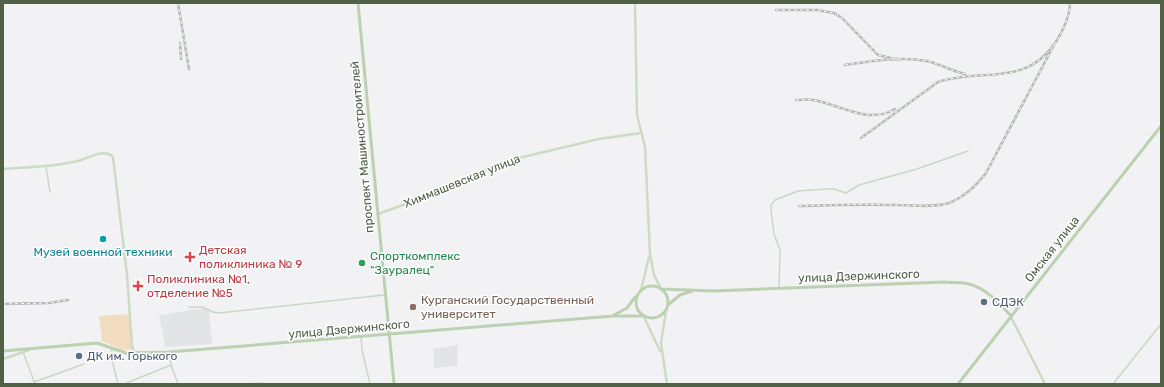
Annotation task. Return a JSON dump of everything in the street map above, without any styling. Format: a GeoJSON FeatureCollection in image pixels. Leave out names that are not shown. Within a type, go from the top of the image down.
{"type":"FeatureCollection","features":[{"type":"Feature","properties":{"kind":"main road","name":"проспект Машиностроителей"},"geometry":{"type":"LineString","coordinates":[[358,3],[394,384]]}},
{"type":"Feature","properties":{"kind":"main road"},"geometry":{"type":"LineString","coordinates":[[635,3],[636,107],[645,147],[650,254],[654,275],[661,289],[666,294],[668,305],[661,332],[662,355],[667,384]]}},
{"type":"Feature","properties":{"kind":"main road","name":"Омская улица"},"geometry":{"type":"LineString","coordinates":[[958,384],[1161,126]]}},
{"type":"Feature","properties":{"kind":"main road","name":"Химмашевская улица"},"geometry":{"type":"LineString","coordinates":[[378,214],[403,205],[506,161],[600,139],[641,133]]}},
{"type":"Feature","properties":{"kind":"main road"},"geometry":{"type":"LineString","coordinates":[[3,169],[71,162],[101,153],[111,155],[115,163],[134,353]]}},
{"type":"Feature","properties":{"kind":"main road"},"geometry":{"type":"LineString","coordinates":[[650,254],[636,305],[652,331],[662,355]]}},
{"type":"Feature","properties":{"kind":"main road","name":"улица Дзержинского"},"geometry":{"type":"LineString","coordinates":[[661,289],[696,290],[779,288],[944,282],[969,284],[986,292],[1011,316]]}},
{"type":"Feature","properties":{"kind":"main road"},"geometry":{"type":"LineString","coordinates":[[641,290],[652,286],[661,289]]}},
{"type":"Feature","properties":{"kind":"main road","name":"улица Дзержинского"},"geometry":{"type":"LineString","coordinates":[[668,305],[680,295],[696,290]]}},
{"type":"Feature","properties":{"kind":"main road","name":"улица Дзержинского"},"geometry":{"type":"LineString","coordinates":[[613,316],[627,308],[638,294]]}},
{"type":"Feature","properties":{"kind":"main road"},"geometry":{"type":"LineString","coordinates":[[643,316],[656,318],[666,310]]}},
{"type":"Feature","properties":{"kind":"main road","name":"улица Дзержинского"},"geometry":{"type":"LineString","coordinates":[[3,351],[22,351],[97,342],[121,352],[169,352],[613,316],[643,316]]}},
{"type":"Feature","properties":{"kind":"main road"},"geometry":{"type":"LineString","coordinates":[[1011,316],[1045,384]]}},
{"type":"Feature","properties":{"kind":"main road"},"geometry":{"type":"LineString","coordinates":[[3,359],[22,351]]}},
{"type":"Feature","properties":{"kind":"street"},"geometry":{"type":"LineString","coordinates":[[779,288],[780,250],[779,241],[774,234],[771,210],[771,205],[775,200],[798,191],[834,189],[846,193],[859,185],[968,151]]}},
{"type":"Feature","properties":{"kind":"street"},"geometry":{"type":"LineString","coordinates":[[46,165],[50,192]]}},
{"type":"Feature","properties":{"kind":"street"},"geometry":{"type":"LineString","coordinates":[[189,307],[202,307],[219,313],[385,295]]}},
{"type":"Feature","properties":{"kind":"street"},"geometry":{"type":"LineString","coordinates":[[1113,384],[1161,324]]}},
{"type":"Feature","properties":{"kind":"street"},"geometry":{"type":"LineString","coordinates":[[361,337],[362,350],[370,384]]}},
{"type":"Feature","properties":{"kind":"street"},"geometry":{"type":"LineString","coordinates":[[112,348],[113,367],[118,384]]}},
{"type":"Feature","properties":{"kind":"street"},"geometry":{"type":"LineString","coordinates":[[22,351],[34,383],[84,364]]}},
{"type":"Feature","properties":{"kind":"street"},"geometry":{"type":"LineString","coordinates":[[169,352],[171,365],[178,384]]}},
{"type":"Feature","properties":{"kind":"street"},"geometry":{"type":"LineString","coordinates":[[124,384],[171,365]]}},
{"type":"Feature","properties":{"kind":"street"},"geometry":{"type":"LineString","coordinates":[[245,384],[262,383]]}},
{"type":"Feature","properties":{"kind":"shaded area"},"geometry":{"type":"Polygon","coordinates":[[[204,308],[209,311],[212,344],[165,347],[159,315],[204,308]]]}},
{"type":"Feature","properties":{"kind":"shaded area"},"geometry":{"type":"Polygon","coordinates":[[[130,314],[132,350],[122,350],[102,341],[99,316],[130,314]]]}},
{"type":"Feature","properties":{"kind":"shaded area"},"geometry":{"type":"Polygon","coordinates":[[[458,345],[457,366],[434,368],[433,349],[458,345]]]}},
{"type":"Feature","properties":{"kind":"railway"},"geometry":{"type":"LineString","coordinates":[[178,3],[189,69]]}},
{"type":"Feature","properties":{"kind":"railway"},"geometry":{"type":"LineString","coordinates":[[861,138],[938,82],[971,76],[1003,74],[1018,71],[1032,65],[1045,55],[1057,40],[1064,28],[1070,3]]}},
{"type":"Feature","properties":{"kind":"railway"},"geometry":{"type":"LineString","coordinates":[[776,10],[817,10],[834,13],[842,18],[878,55],[899,60]]}},
{"type":"Feature","properties":{"kind":"railway"},"geometry":{"type":"LineString","coordinates":[[180,43],[181,59]]}},
{"type":"Feature","properties":{"kind":"railway"},"geometry":{"type":"LineString","coordinates":[[799,206],[930,206],[943,205],[960,198],[974,187],[986,173],[1055,43]]}},
{"type":"Feature","properties":{"kind":"railway"},"geometry":{"type":"LineString","coordinates":[[845,65],[907,59],[932,62],[965,74]]}},
{"type":"Feature","properties":{"kind":"railway"},"geometry":{"type":"LineString","coordinates":[[796,100],[814,100],[824,102],[865,115],[875,115],[895,109]]}},
{"type":"Feature","properties":{"kind":"railway"},"geometry":{"type":"LineString","coordinates":[[3,304],[49,303],[68,300]]}},
{"type":"Feature","properties":{"kind":"place","name":"Музей военной техники"},"geometry":{"type":"Point","coordinates":[103,239]}},
{"type":"Feature","properties":{"kind":"place","name":"Детская поликлиника № 9"},"geometry":{"type":"Point","coordinates":[190,257]}},
{"type":"Feature","properties":{"kind":"place","name":"Спорткомплекс \"Зауралец\""},"geometry":{"type":"Point","coordinates":[362,263]}},
{"type":"Feature","properties":{"kind":"place","name":"Поликлиника №1, отделение №5"},"geometry":{"type":"Point","coordinates":[138,286]}},
{"type":"Feature","properties":{"kind":"place","name":"СДЭК"},"geometry":{"type":"Point","coordinates":[984,302]}},
{"type":"Feature","properties":{"kind":"place","name":"Курганский Государственный университет"},"geometry":{"type":"Point","coordinates":[413,307]}},
{"type":"Feature","properties":{"kind":"place","name":"ДК им. Горького"},"geometry":{"type":"Point","coordinates":[79,356]}}]}
